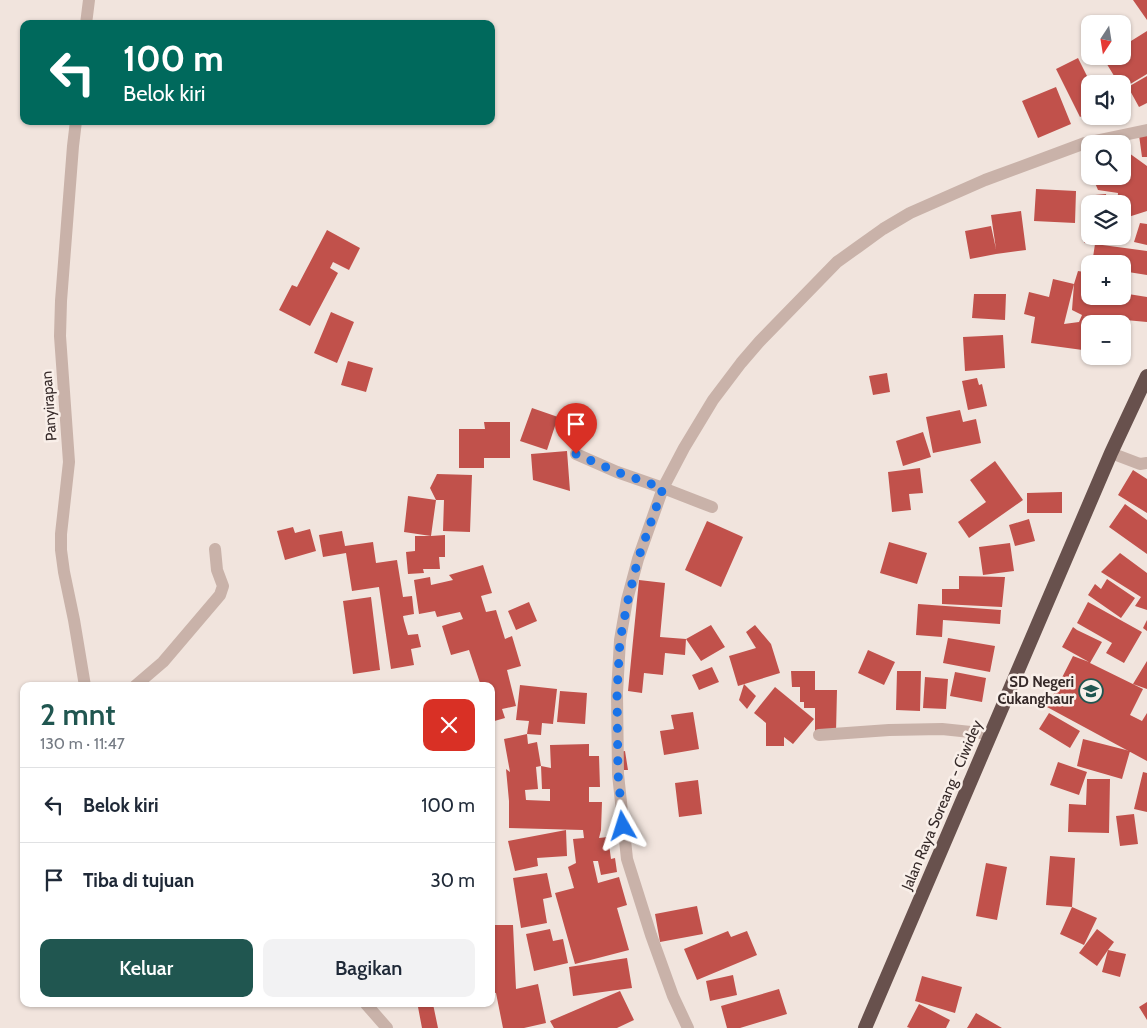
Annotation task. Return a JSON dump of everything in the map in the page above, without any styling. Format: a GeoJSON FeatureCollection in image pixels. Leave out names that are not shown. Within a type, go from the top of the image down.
{"type":"FeatureCollection","features":[{"type":"Feature","properties":{"kind":"highway","name":"Jalan Raya Soreang - Ciwidey"},"geometry":{"type":"LineString","coordinates":[[865,1028],[1111,453],[1147,376]]}},
{"type":"Feature","properties":{"kind":"street"},"geometry":{"type":"LineString","coordinates":[[86,20],[89,0]]}},
{"type":"Feature","properties":{"kind":"street","name":"Panyirapan"},"geometry":{"type":"LineString","coordinates":[[76,125],[60,310],[60,336],[69,462],[61,550],[84,682]]}},
{"type":"Feature","properties":{"kind":"street"},"geometry":{"type":"LineString","coordinates":[[688,1028],[660,959],[627,859],[618,774],[617,693],[620,640],[638,559],[663,488],[684,448],[713,400],[741,363],[766,334],[837,262],[883,229],[910,213],[985,180],[1085,143],[1147,130]]}},
{"type":"Feature","properties":{"kind":"street"},"geometry":{"type":"LineString","coordinates":[[1111,453],[1140,464],[1147,464]]}},
{"type":"Feature","properties":{"kind":"street"},"geometry":{"type":"LineString","coordinates":[[576,454],[617,472],[712,507]]}},
{"type":"Feature","properties":{"kind":"street"},"geometry":{"type":"LineString","coordinates":[[140,682],[163,662],[220,595],[223,586],[217,570],[215,550]]}},
{"type":"Feature","properties":{"kind":"street"},"geometry":{"type":"LineString","coordinates":[[819,735],[889,730],[942,729],[990,734]]}},
{"type":"Feature","properties":{"kind":"street"},"geometry":{"type":"LineString","coordinates":[[369,1007],[387,1028]]}},
{"type":"Feature","properties":{"kind":"building"},"geometry":{"type":"Polygon","coordinates":[[[1133,0],[1147,0],[1147,20],[1133,0]]]}},
{"type":"Feature","properties":{"kind":"building"},"geometry":{"type":"Polygon","coordinates":[[[1147,31],[1147,74],[1131,84],[1131,75],[1114,75],[1107,65],[1131,65],[1131,41],[1147,31]]]}},
{"type":"Feature","properties":{"kind":"building"},"geometry":{"type":"Polygon","coordinates":[[[1078,58],[1086,75],[1081,75],[1081,116],[1080,117],[1056,69],[1078,58]]]}},
{"type":"Feature","properties":{"kind":"building"},"geometry":{"type":"Polygon","coordinates":[[[1147,76],[1147,103],[1139,107],[1131,92],[1131,85],[1147,76]]]}},
{"type":"Feature","properties":{"kind":"building"},"geometry":{"type":"Polygon","coordinates":[[[1056,87],[1071,124],[1038,138],[1022,101],[1056,87]]]}},
{"type":"Feature","properties":{"kind":"building"},"geometry":{"type":"Polygon","coordinates":[[[1147,134],[1147,157],[1142,157],[1139,135],[1147,134]]]}},
{"type":"Feature","properties":{"kind":"building"},"geometry":{"type":"Polygon","coordinates":[[[1131,154],[1147,166],[1147,211],[1131,216],[1131,195],[1118,195],[1118,193],[1098,190],[1096,185],[1131,185],[1131,154]]]}},
{"type":"Feature","properties":{"kind":"building"},"geometry":{"type":"Polygon","coordinates":[[[1036,189],[1076,191],[1075,223],[1034,221],[1036,189]]]}},
{"type":"Feature","properties":{"kind":"building"},"geometry":{"type":"Polygon","coordinates":[[[1021,211],[1026,250],[970,259],[965,231],[991,226],[996,249],[991,215],[1021,211]]]}},
{"type":"Feature","properties":{"kind":"building"},"geometry":{"type":"Polygon","coordinates":[[[1140,223],[1147,224],[1147,245],[1134,242],[1140,223]]]}},
{"type":"Feature","properties":{"kind":"building"},"geometry":{"type":"Polygon","coordinates":[[[327,230],[360,248],[349,270],[333,262],[330,268],[338,273],[310,326],[279,310],[292,285],[297,287],[327,230]]]}},
{"type":"Feature","properties":{"kind":"building"},"geometry":{"type":"Polygon","coordinates":[[[1095,245],[1147,251],[1147,275],[1131,272],[1131,255],[1093,255],[1095,245]]]}},
{"type":"Feature","properties":{"kind":"building"},"geometry":{"type":"Polygon","coordinates":[[[1078,271],[1081,272],[1081,305],[1131,305],[1131,294],[1147,297],[1147,322],[1131,320],[1131,315],[1082,315],[1072,310],[1074,284],[1078,271]]]}},
{"type":"Feature","properties":{"kind":"building"},"geometry":{"type":"Polygon","coordinates":[[[1053,279],[1074,284],[1064,324],[1079,322],[1081,317],[1081,350],[1031,343],[1035,317],[1024,314],[1029,292],[1049,297],[1053,279]]]}},
{"type":"Feature","properties":{"kind":"building"},"geometry":{"type":"Polygon","coordinates":[[[974,294],[1006,294],[1005,320],[972,318],[974,294]]]}},
{"type":"Feature","properties":{"kind":"building"},"geometry":{"type":"Polygon","coordinates":[[[331,312],[354,322],[337,363],[314,353],[331,312]]]}},
{"type":"Feature","properties":{"kind":"building"},"geometry":{"type":"Polygon","coordinates":[[[1003,335],[1005,368],[965,371],[963,337],[1003,335]]]}},
{"type":"Feature","properties":{"kind":"building"},"geometry":{"type":"Polygon","coordinates":[[[348,361],[373,368],[366,392],[341,385],[348,361]]]}},
{"type":"Feature","properties":{"kind":"building"},"geometry":{"type":"Polygon","coordinates":[[[887,373],[890,392],[873,395],[869,376],[887,373]]]}},
{"type":"Feature","properties":{"kind":"building"},"geometry":{"type":"Polygon","coordinates":[[[977,378],[979,385],[982,384],[987,406],[968,410],[962,381],[977,378]]]}},
{"type":"Feature","properties":{"kind":"building"},"geometry":{"type":"Polygon","coordinates":[[[532,408],[558,417],[547,450],[520,441],[532,408]]]}},
{"type":"Feature","properties":{"kind":"building"},"geometry":{"type":"Polygon","coordinates":[[[960,410],[963,422],[976,419],[981,443],[933,453],[926,417],[960,410]]]}},
{"type":"Feature","properties":{"kind":"building"},"geometry":{"type":"Polygon","coordinates":[[[484,422],[510,422],[510,458],[484,458],[484,468],[459,468],[459,429],[485,429],[484,422]]]}},
{"type":"Feature","properties":{"kind":"building"},"geometry":{"type":"Polygon","coordinates":[[[923,432],[931,457],[903,466],[896,441],[923,432]]]}},
{"type":"Feature","properties":{"kind":"building"},"geometry":{"type":"Polygon","coordinates":[[[567,451],[570,491],[533,480],[531,454],[567,451]]]}},
{"type":"Feature","properties":{"kind":"building"},"geometry":{"type":"Polygon","coordinates":[[[995,461],[1023,500],[969,538],[958,522],[986,502],[970,480],[995,461]]]}},
{"type":"Feature","properties":{"kind":"building"},"geometry":{"type":"Polygon","coordinates":[[[920,468],[923,493],[909,494],[911,510],[892,512],[888,472],[920,468]]]}},
{"type":"Feature","properties":{"kind":"building"},"geometry":{"type":"Polygon","coordinates":[[[1133,470],[1147,479],[1147,513],[1118,495],[1133,470]]]}},
{"type":"Feature","properties":{"kind":"building"},"geometry":{"type":"Polygon","coordinates":[[[437,474],[472,475],[470,532],[443,531],[444,500],[436,500],[430,488],[437,474]]]}},
{"type":"Feature","properties":{"kind":"building"},"geometry":{"type":"Polygon","coordinates":[[[1062,492],[1062,513],[1027,513],[1027,493],[1062,492]]]}},
{"type":"Feature","properties":{"kind":"building"},"geometry":{"type":"Polygon","coordinates":[[[408,496],[436,500],[431,536],[404,532],[408,496]]]}},
{"type":"Feature","properties":{"kind":"building"},"geometry":{"type":"Polygon","coordinates":[[[1125,504],[1147,520],[1147,554],[1109,527],[1125,504]]]}},
{"type":"Feature","properties":{"kind":"building"},"geometry":{"type":"Polygon","coordinates":[[[1029,519],[1035,541],[1015,546],[1009,525],[1029,519]]]}},
{"type":"Feature","properties":{"kind":"building"},"geometry":{"type":"Polygon","coordinates":[[[707,521],[743,537],[721,587],[685,570],[707,521]]]}},
{"type":"Feature","properties":{"kind":"building"},"geometry":{"type":"Polygon","coordinates":[[[293,527],[295,533],[310,529],[316,551],[285,560],[277,531],[293,527]]]}},
{"type":"Feature","properties":{"kind":"building"},"geometry":{"type":"Polygon","coordinates":[[[342,531],[345,546],[373,542],[376,563],[397,560],[403,597],[412,596],[414,614],[403,616],[404,621],[408,635],[418,634],[421,647],[411,649],[414,665],[391,669],[379,587],[352,591],[346,553],[323,557],[319,535],[342,531]]]}},
{"type":"Feature","properties":{"kind":"building"},"geometry":{"type":"Polygon","coordinates":[[[445,535],[445,557],[439,557],[440,569],[423,569],[424,573],[408,574],[406,552],[415,551],[415,536],[445,535]]]}},
{"type":"Feature","properties":{"kind":"building"},"geometry":{"type":"Polygon","coordinates":[[[889,542],[927,553],[917,584],[880,573],[889,542]]]}},
{"type":"Feature","properties":{"kind":"building"},"geometry":{"type":"Polygon","coordinates":[[[1010,543],[1014,571],[983,575],[979,547],[1010,543]]]}},
{"type":"Feature","properties":{"kind":"building"},"geometry":{"type":"Polygon","coordinates":[[[1120,553],[1147,573],[1147,610],[1135,606],[1141,597],[1101,572],[1120,553]]]}},
{"type":"Feature","properties":{"kind":"building"},"geometry":{"type":"Polygon","coordinates":[[[483,565],[492,593],[481,596],[486,612],[496,610],[505,639],[512,636],[521,666],[507,670],[516,706],[502,709],[505,718],[495,721],[495,682],[480,682],[469,650],[451,655],[442,626],[463,619],[460,612],[437,617],[435,611],[419,614],[414,580],[430,577],[431,585],[453,580],[449,575],[483,565]]]}},
{"type":"Feature","properties":{"kind":"building"},"geometry":{"type":"Polygon","coordinates":[[[959,576],[1005,577],[1002,607],[942,604],[942,589],[959,589],[959,576]]]}},
{"type":"Feature","properties":{"kind":"building"},"geometry":{"type":"Polygon","coordinates":[[[1107,579],[1135,598],[1121,618],[1088,595],[1095,584],[1101,589],[1107,579]]]}},
{"type":"Feature","properties":{"kind":"building"},"geometry":{"type":"Polygon","coordinates":[[[639,580],[665,583],[660,637],[686,639],[685,655],[665,653],[663,675],[644,673],[642,693],[628,691],[639,580]]]}},
{"type":"Feature","properties":{"kind":"building"},"geometry":{"type":"Polygon","coordinates":[[[371,597],[380,670],[353,674],[343,601],[371,597]]]}},
{"type":"Feature","properties":{"kind":"building"},"geometry":{"type":"Polygon","coordinates":[[[529,602],[537,621],[516,630],[508,611],[529,602]]]}},
{"type":"Feature","properties":{"kind":"building"},"geometry":{"type":"Polygon","coordinates":[[[1088,602],[1142,632],[1124,663],[1106,653],[1112,643],[1077,623],[1088,602]]]}},
{"type":"Feature","properties":{"kind":"building"},"geometry":{"type":"Polygon","coordinates":[[[918,604],[1001,610],[1000,624],[943,620],[942,637],[916,635],[918,604]]]}},
{"type":"Feature","properties":{"kind":"building"},"geometry":{"type":"Polygon","coordinates":[[[1147,620],[1147,631],[1143,628],[1147,620]]]}},
{"type":"Feature","properties":{"kind":"building"},"geometry":{"type":"Polygon","coordinates":[[[711,625],[725,647],[701,661],[686,639],[711,625]]]}},
{"type":"Feature","properties":{"kind":"building"},"geometry":{"type":"Polygon","coordinates":[[[755,625],[771,644],[780,673],[738,686],[729,656],[756,648],[746,632],[755,625]]]}},
{"type":"Feature","properties":{"kind":"building","name":"SD Negeri Cukanghaur"},"geometry":{"type":"Polygon","coordinates":[[[1073,627],[1102,642],[1090,663],[1143,689],[1130,715],[1142,721],[1147,713],[1147,761],[1047,707],[1073,656],[1089,662],[1062,647],[1073,627]]]}},
{"type":"Feature","properties":{"kind":"building"},"geometry":{"type":"Polygon","coordinates":[[[948,638],[995,646],[990,672],[943,663],[948,638]]]}},
{"type":"Feature","properties":{"kind":"building"},"geometry":{"type":"Polygon","coordinates":[[[868,650],[895,662],[884,685],[858,673],[868,650]]]}},
{"type":"Feature","properties":{"kind":"building"},"geometry":{"type":"Polygon","coordinates":[[[1147,661],[1147,689],[1133,684],[1147,661]]]}},
{"type":"Feature","properties":{"kind":"building"},"geometry":{"type":"Polygon","coordinates":[[[712,667],[719,682],[699,690],[692,675],[712,667]]]}},
{"type":"Feature","properties":{"kind":"building"},"geometry":{"type":"Polygon","coordinates":[[[791,671],[815,671],[815,690],[837,690],[836,732],[815,731],[815,708],[804,708],[804,702],[800,702],[800,687],[792,687],[791,671]]]}},
{"type":"Feature","properties":{"kind":"building"},"geometry":{"type":"Polygon","coordinates":[[[897,671],[921,671],[920,711],[896,710],[897,671]]]}},
{"type":"Feature","properties":{"kind":"building"},"geometry":{"type":"Polygon","coordinates":[[[955,672],[986,678],[982,702],[950,696],[955,672]]]}},
{"type":"Feature","properties":{"kind":"building"},"geometry":{"type":"Polygon","coordinates":[[[925,677],[948,679],[946,709],[923,708],[925,677]]]}},
{"type":"Feature","properties":{"kind":"building"},"geometry":{"type":"Polygon","coordinates":[[[744,684],[756,696],[747,709],[739,700],[744,684]]]}},
{"type":"Feature","properties":{"kind":"building"},"geometry":{"type":"Polygon","coordinates":[[[520,685],[557,689],[553,724],[542,723],[541,735],[527,734],[529,721],[516,720],[520,685]]]}},
{"type":"Feature","properties":{"kind":"building"},"geometry":{"type":"Polygon","coordinates":[[[775,687],[814,719],[793,744],[784,737],[784,746],[766,746],[766,723],[754,713],[775,687]]]}},
{"type":"Feature","properties":{"kind":"building"},"geometry":{"type":"Polygon","coordinates":[[[560,691],[587,693],[585,724],[557,722],[560,691]]]}},
{"type":"Feature","properties":{"kind":"building"},"geometry":{"type":"Polygon","coordinates":[[[693,712],[699,749],[664,755],[660,731],[674,729],[671,715],[693,712]]]}},
{"type":"Feature","properties":{"kind":"building"},"geometry":{"type":"Polygon","coordinates":[[[1049,713],[1080,731],[1070,748],[1039,729],[1049,713]]]}},
{"type":"Feature","properties":{"kind":"building"},"geometry":{"type":"Polygon","coordinates":[[[527,734],[528,744],[537,742],[541,766],[551,768],[550,745],[589,744],[589,756],[599,756],[600,787],[589,787],[589,802],[602,802],[599,838],[608,837],[611,859],[615,858],[617,872],[601,875],[598,861],[593,861],[598,883],[619,877],[627,905],[617,908],[629,950],[575,964],[555,893],[574,888],[568,867],[576,863],[573,839],[584,838],[583,830],[509,828],[506,769],[510,772],[504,739],[527,734]],[[541,766],[536,767],[538,789],[525,790],[526,800],[550,801],[550,789],[542,789],[541,766]]]}},
{"type":"Feature","properties":{"kind":"building"},"geometry":{"type":"Polygon","coordinates":[[[1083,739],[1130,751],[1122,779],[1077,766],[1083,739]]]}},
{"type":"Feature","properties":{"kind":"building"},"geometry":{"type":"Polygon","coordinates":[[[625,751],[628,770],[621,770],[619,752],[625,751]]]}},
{"type":"Feature","properties":{"kind":"building"},"geometry":{"type":"Polygon","coordinates":[[[1058,762],[1087,772],[1079,795],[1050,785],[1058,762]]]}},
{"type":"Feature","properties":{"kind":"building"},"geometry":{"type":"Polygon","coordinates":[[[1143,772],[1147,773],[1147,812],[1134,809],[1143,772]]]}},
{"type":"Feature","properties":{"kind":"building"},"geometry":{"type":"Polygon","coordinates":[[[1087,779],[1110,779],[1109,833],[1068,832],[1069,804],[1086,805],[1087,779]]]}},
{"type":"Feature","properties":{"kind":"building"},"geometry":{"type":"Polygon","coordinates":[[[698,780],[702,814],[679,817],[675,783],[698,780]]]}},
{"type":"Feature","properties":{"kind":"building"},"geometry":{"type":"Polygon","coordinates":[[[1134,814],[1138,844],[1120,846],[1116,816],[1134,814]]]}},
{"type":"Feature","properties":{"kind":"building"},"geometry":{"type":"Polygon","coordinates":[[[566,830],[567,856],[537,858],[538,866],[515,871],[508,841],[566,830]]]}},
{"type":"Feature","properties":{"kind":"building"},"geometry":{"type":"Polygon","coordinates":[[[1050,856],[1075,858],[1072,907],[1046,905],[1050,856]]]}},
{"type":"Feature","properties":{"kind":"building"},"geometry":{"type":"Polygon","coordinates":[[[986,863],[1007,867],[997,920],[976,916],[986,863]]]}},
{"type":"Feature","properties":{"kind":"building"},"geometry":{"type":"Polygon","coordinates":[[[547,873],[552,897],[543,899],[547,923],[521,928],[513,878],[547,873]]]}},
{"type":"Feature","properties":{"kind":"building"},"geometry":{"type":"Polygon","coordinates":[[[697,906],[703,934],[660,942],[655,914],[697,906]]]}},
{"type":"Feature","properties":{"kind":"building"},"geometry":{"type":"Polygon","coordinates":[[[1072,907],[1097,918],[1084,945],[1060,934],[1072,907]]]}},
{"type":"Feature","properties":{"kind":"building"},"geometry":{"type":"Polygon","coordinates":[[[495,925],[513,925],[516,989],[538,984],[546,1023],[524,1028],[503,1028],[496,993],[495,925]]]}},
{"type":"Feature","properties":{"kind":"building"},"geometry":{"type":"Polygon","coordinates":[[[550,929],[553,941],[563,939],[568,963],[534,971],[526,934],[550,929]]]}},
{"type":"Feature","properties":{"kind":"building"},"geometry":{"type":"Polygon","coordinates":[[[1097,929],[1114,942],[1097,966],[1079,953],[1097,929]]]}},
{"type":"Feature","properties":{"kind":"building"},"geometry":{"type":"Polygon","coordinates":[[[728,931],[731,937],[747,931],[757,955],[697,980],[684,949],[728,931]]]}},
{"type":"Feature","properties":{"kind":"building"},"geometry":{"type":"Polygon","coordinates":[[[1108,950],[1126,954],[1120,977],[1102,972],[1108,950]]]}},
{"type":"Feature","properties":{"kind":"building"},"geometry":{"type":"Polygon","coordinates":[[[627,958],[632,988],[573,996],[569,967],[627,958]]]}},
{"type":"Feature","properties":{"kind":"building"},"geometry":{"type":"Polygon","coordinates":[[[733,975],[737,995],[710,1001],[706,981],[733,975]]]}},
{"type":"Feature","properties":{"kind":"building"},"geometry":{"type":"Polygon","coordinates":[[[922,976],[962,987],[955,1013],[915,1001],[922,976]]]}},
{"type":"Feature","properties":{"kind":"building"},"geometry":{"type":"Polygon","coordinates":[[[779,989],[787,1014],[740,1028],[727,1028],[721,1006],[779,989]]]}},
{"type":"Feature","properties":{"kind":"building"},"geometry":{"type":"Polygon","coordinates":[[[620,991],[634,1020],[617,1028],[554,1028],[550,1021],[620,991]]]}},
{"type":"Feature","properties":{"kind":"building"},"geometry":{"type":"Polygon","coordinates":[[[1147,1002],[1147,1020],[1139,1007],[1147,1002]]]}},
{"type":"Feature","properties":{"kind":"building"},"geometry":{"type":"Polygon","coordinates":[[[919,1004],[950,1020],[946,1028],[907,1027],[919,1004]]]}},
{"type":"Feature","properties":{"kind":"building"},"geometry":{"type":"Polygon","coordinates":[[[418,1007],[434,1007],[438,1028],[422,1028],[418,1007]]]}},
{"type":"Feature","properties":{"kind":"building"},"geometry":{"type":"Polygon","coordinates":[[[976,1013],[1002,1028],[967,1028],[976,1013]]]}},
{"type":"Feature","properties":{"kind":"place","name":"SD Negeri Cukanghaur"},"geometry":{"type":"Point","coordinates":[1091,691]}},
{"type":"Feature","properties":{"kind":"route"},"geometry":{"type":"LineString","coordinates":[[576,454],[617,472],[663,488],[638,559],[620,640],[617,693],[618,774],[623,826]]}}]}
